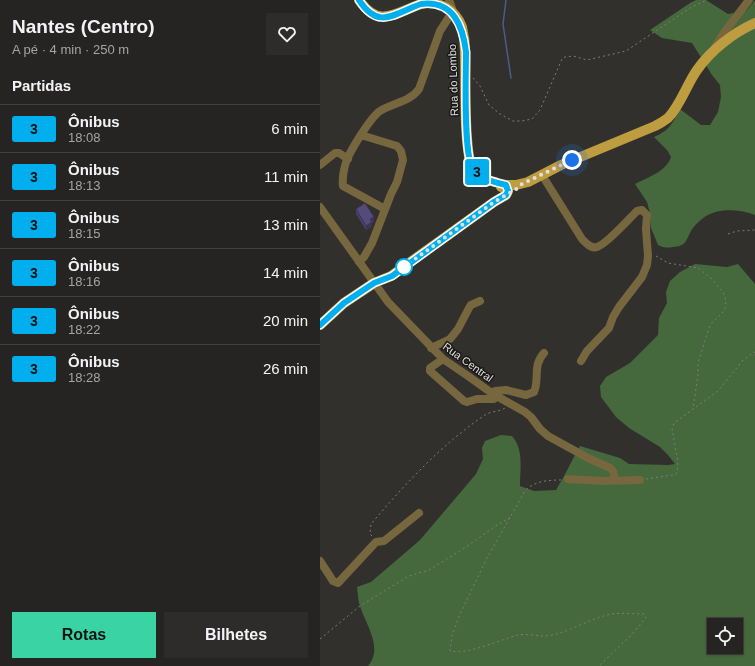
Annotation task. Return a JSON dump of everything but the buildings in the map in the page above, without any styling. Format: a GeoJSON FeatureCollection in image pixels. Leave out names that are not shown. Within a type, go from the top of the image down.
{"type":"FeatureCollection","features":[{"type":"Feature","properties":{"kind":"main road"},"geometry":{"type":"LineString","coordinates":[[359,0],[364,8],[380,17],[390,17],[420,4],[428,3],[442,5],[453,11]]}},
{"type":"Feature","properties":{"kind":"main road","name":"Rua do Lombo"},"geometry":{"type":"LineString","coordinates":[[453,11],[462,27],[464,36],[467,146],[470,163],[474,170],[480,175],[503,189]]}},
{"type":"Feature","properties":{"kind":"main road"},"geometry":{"type":"LineString","coordinates":[[320,325],[344,303],[374,283],[392,276],[494,202],[503,189],[522,184],[561,165],[662,122],[672,112],[696,71],[712,53],[734,36],[755,23]]}},
{"type":"Feature","properties":{"kind":"street"},"geometry":{"type":"LineString","coordinates":[[385,209],[343,186],[346,162],[367,125],[379,112],[413,96],[416,93],[440,31],[453,11],[449,0]]}},
{"type":"Feature","properties":{"kind":"street"},"geometry":{"type":"LineString","coordinates":[[712,53],[723,34],[749,0]]}},
{"type":"Feature","properties":{"kind":"street"},"geometry":{"type":"LineString","coordinates":[[359,262],[364,257],[372,243],[397,182],[403,160],[402,154],[397,146],[361,135]]}},
{"type":"Feature","properties":{"kind":"street"},"geometry":{"type":"LineString","coordinates":[[320,165],[335,153],[339,153],[348,159]]}},
{"type":"Feature","properties":{"kind":"street"},"geometry":{"type":"LineString","coordinates":[[542,175],[582,239],[590,246],[597,247],[605,243],[637,211],[642,210],[647,215],[647,265],[642,277],[619,307],[609,328],[587,352],[581,362]]}},
{"type":"Feature","properties":{"kind":"street","name":"Rua Central"},"geometry":{"type":"LineString","coordinates":[[320,208],[388,302],[443,359],[495,395],[531,417],[540,429],[548,436],[588,458],[610,468],[613,471],[615,480]]}},
{"type":"Feature","properties":{"kind":"street"},"geometry":{"type":"LineString","coordinates":[[432,348],[450,338],[458,329],[471,305],[480,301]]}},
{"type":"Feature","properties":{"kind":"street"},"geometry":{"type":"LineString","coordinates":[[443,359],[430,368],[430,371],[467,402],[476,399],[494,399],[496,391],[506,390],[526,395],[534,392],[536,388],[538,362],[544,353]]}},
{"type":"Feature","properties":{"kind":"street"},"geometry":{"type":"LineString","coordinates":[[568,479],[602,481],[640,480]]}},
{"type":"Feature","properties":{"kind":"street"},"geometry":{"type":"LineString","coordinates":[[320,561],[333,581],[338,583],[376,542],[384,541],[419,513]]}},
{"type":"Feature","properties":{"kind":"path"},"geometry":{"type":"LineString","coordinates":[[466,70],[480,86],[489,105],[500,114],[513,121],[522,122],[532,119],[540,110],[562,60],[565,57],[573,56],[587,60],[626,51],[690,8],[707,0]]}},
{"type":"Feature","properties":{"kind":"path"},"geometry":{"type":"LineString","coordinates":[[728,234],[737,231],[755,230]]}},
{"type":"Feature","properties":{"kind":"path"},"geometry":{"type":"LineString","coordinates":[[648,252],[668,262],[698,268],[711,278],[723,292],[726,300],[725,310],[710,325],[698,363],[698,375],[693,409]]}},
{"type":"Feature","properties":{"kind":"path"},"geometry":{"type":"LineString","coordinates":[[640,480],[673,476],[678,473],[676,448],[672,429],[674,423],[718,391],[744,359],[755,352]]}},
{"type":"Feature","properties":{"kind":"path"},"geometry":{"type":"LineString","coordinates":[[376,542],[370,534],[372,524],[418,471],[474,423],[487,414],[506,408],[509,403]]}},
{"type":"Feature","properties":{"kind":"path"},"geometry":{"type":"LineString","coordinates":[[568,479],[546,481],[530,486],[525,491],[487,558],[461,612],[452,635],[450,651],[456,652],[472,649],[520,635],[550,636],[565,632],[607,615],[644,614],[646,618],[632,635],[599,666]]}},
{"type":"Feature","properties":{"kind":"path"},"geometry":{"type":"LineString","coordinates":[[320,639],[360,606],[409,576],[429,570],[511,517]]}},
{"type":"Feature","properties":{"kind":"green space"},"geometry":{"type":"Polygon","coordinates":[[[696,0],[706,0],[728,14],[746,11],[755,0],[755,215],[735,210],[714,212],[697,223],[692,229],[686,242],[682,245],[666,248],[658,245],[651,228],[650,213],[647,202],[635,184],[656,174],[669,162],[671,157],[667,150],[654,137],[664,132],[670,126],[680,109],[701,125],[710,125],[718,112],[721,97],[720,85],[692,43],[662,38],[650,30],[696,0]]]}},
{"type":"Feature","properties":{"kind":"green space"},"geometry":{"type":"Polygon","coordinates":[[[695,264],[727,267],[738,264],[755,284],[755,666],[368,666],[374,652],[374,645],[370,630],[360,606],[357,587],[371,582],[420,540],[476,474],[483,459],[482,448],[485,441],[501,435],[512,436],[516,441],[520,453],[520,486],[534,491],[556,490],[580,446],[620,458],[629,464],[675,464],[660,447],[629,428],[616,417],[601,397],[600,386],[606,377],[630,363],[658,335],[659,318],[667,303],[666,292],[670,281],[680,272],[695,264]]]}},
{"type":"Feature","properties":{"kind":"waterway"},"geometry":{"type":"LineString","coordinates":[[506,0],[503,24],[511,78]]}},
{"type":"Feature","properties":{"kind":"bus line","name":"3"},"geometry":{"type":"LineString","coordinates":[[320,325],[344,303],[374,283],[380,282],[392,276],[494,202],[508,194],[506,185],[497,183],[480,175],[474,170],[470,163],[467,146],[466,52],[462,27],[453,11],[442,5],[428,3],[420,4],[390,17],[380,17],[364,8],[359,0]]}},
{"type":"Feature","properties":{"kind":"route"},"geometry":{"type":"LineString","coordinates":[[404,267],[494,202],[518,188],[522,184],[572,160]]}}]}
